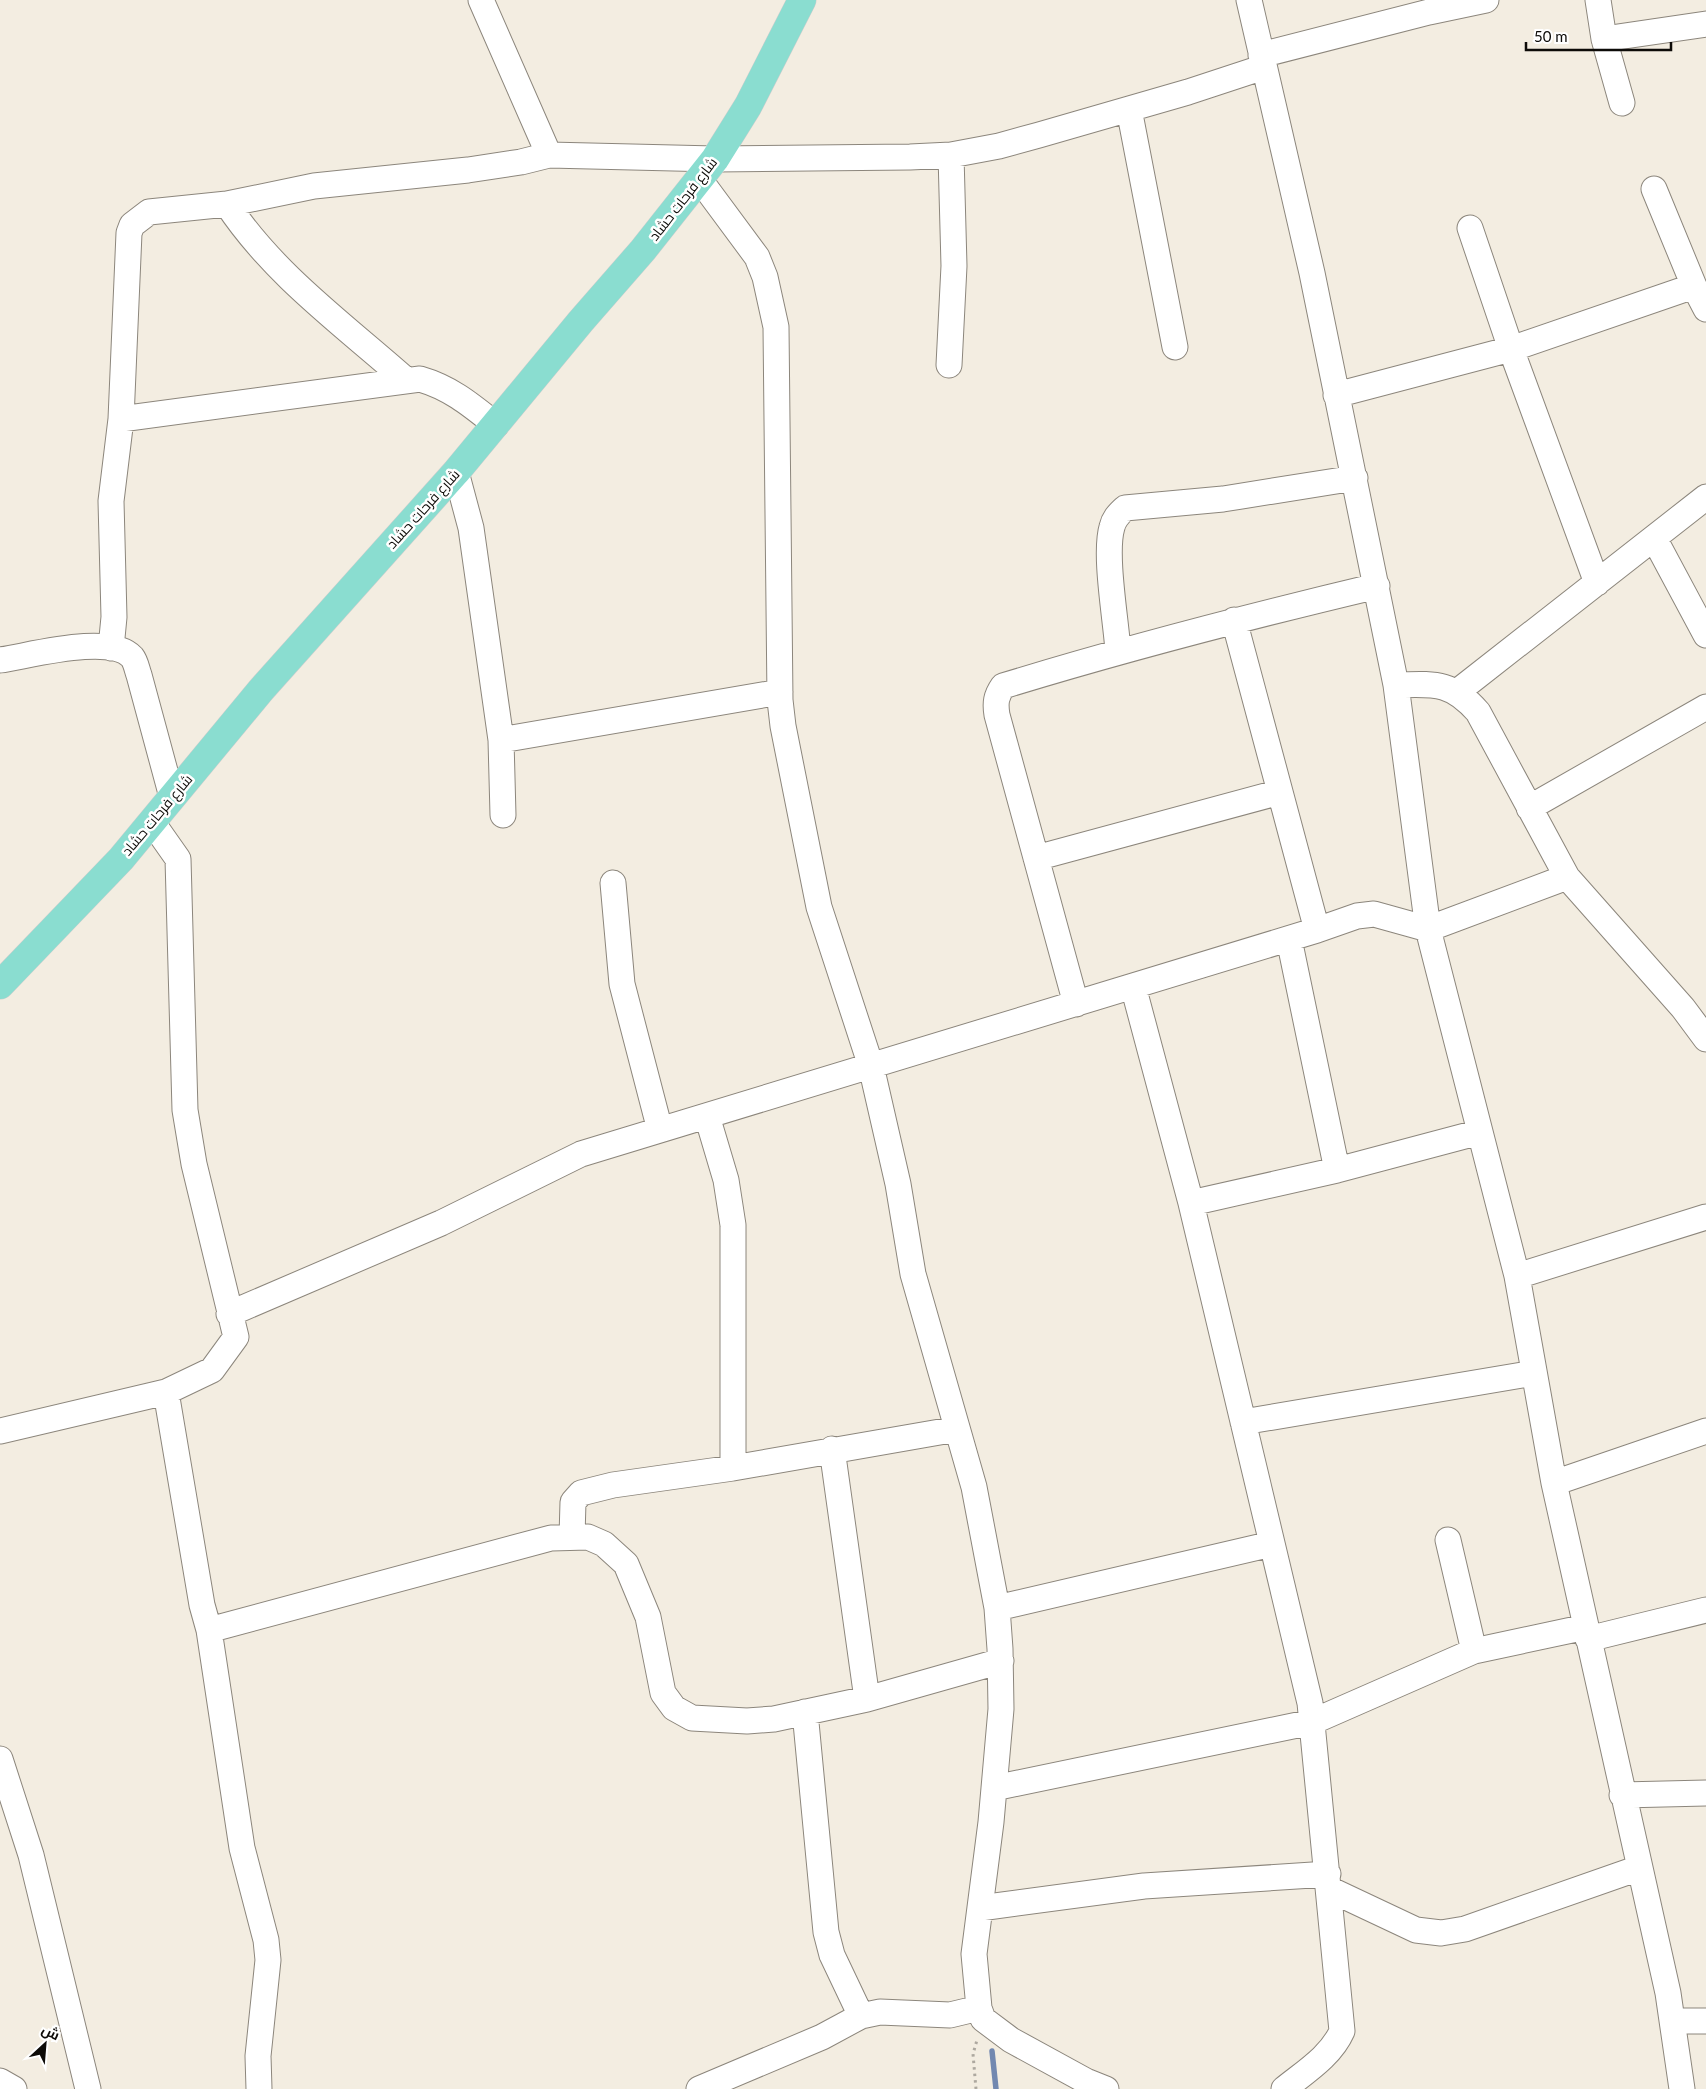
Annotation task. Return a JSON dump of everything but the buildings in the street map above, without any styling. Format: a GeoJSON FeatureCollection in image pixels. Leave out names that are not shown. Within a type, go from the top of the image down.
{"type":"FeatureCollection","features":[{"type":"Feature","properties":{"kind":"main road","name":"شارع فرحات حشاد"},"geometry":{"type":"LineString","coordinates":[[0,985],[121,859],[261,690],[456,472],[708,170],[748,106],[802,0]]}},
{"type":"Feature","properties":{"kind":"street"},"geometry":{"type":"LineString","coordinates":[[481,0],[550,155]]}},
{"type":"Feature","properties":{"kind":"street"},"geometry":{"type":"LineString","coordinates":[[1249,0],[1302,228],[1336,396],[1356,478],[1396,685],[1428,929],[1517,1276],[1554,1482],[1673,2021],[1682,2089]]}},
{"type":"Feature","properties":{"kind":"street"},"geometry":{"type":"LineString","coordinates":[[111,648],[114,617],[111,501],[121,419],[129,233],[132,225],[149,212],[227,204],[314,186],[468,170],[521,162],[550,155],[708,170],[951,155],[999,146],[1129,110],[1263,61],[1486,0]]}},
{"type":"Feature","properties":{"kind":"street"},"geometry":{"type":"LineString","coordinates":[[1598,0],[1604,39],[1622,104]]}},
{"type":"Feature","properties":{"kind":"street"},"geometry":{"type":"LineString","coordinates":[[1604,39],[1706,24]]}},
{"type":"Feature","properties":{"kind":"street"},"geometry":{"type":"LineString","coordinates":[[1129,110],[1175,347]]}},
{"type":"Feature","properties":{"kind":"street"},"geometry":{"type":"LineString","coordinates":[[949,365],[954,266],[951,155]]}},
{"type":"Feature","properties":{"kind":"street"},"geometry":{"type":"LineString","coordinates":[[708,170],[757,257],[765,277],[776,327],[780,692],[783,726],[819,907],[872,1066],[898,1184],[913,1274],[974,1487],[997,1608],[1001,1661],[1000,1709],[994,1788],[974,1954],[981,2014],[1011,2040],[1094,2086]]}},
{"type":"Feature","properties":{"kind":"street"},"geometry":{"type":"LineString","coordinates":[[1654,190],[1694,286],[1706,309]]}},
{"type":"Feature","properties":{"kind":"street"},"geometry":{"type":"LineString","coordinates":[[227,204],[240,224],[280,269],[406,380]]}},
{"type":"Feature","properties":{"kind":"street"},"geometry":{"type":"LineString","coordinates":[[1470,228],[1511,349],[1597,583]]}},
{"type":"Feature","properties":{"kind":"street"},"geometry":{"type":"LineString","coordinates":[[1336,396],[1511,349],[1694,286]]}},
{"type":"Feature","properties":{"kind":"street"},"geometry":{"type":"LineString","coordinates":[[121,419],[420,379],[441,385],[460,395],[496,425]]}},
{"type":"Feature","properties":{"kind":"street"},"geometry":{"type":"LineString","coordinates":[[456,472],[472,528],[501,740],[503,815]]}},
{"type":"Feature","properties":{"kind":"street"},"geometry":{"type":"LineString","coordinates":[[1118,651],[1110,547],[1112,527],[1116,516],[1125,508],[1223,499],[1356,478]]}},
{"type":"Feature","properties":{"kind":"street"},"geometry":{"type":"LineString","coordinates":[[1457,692],[1706,497]]}},
{"type":"Feature","properties":{"kind":"street"},"geometry":{"type":"LineString","coordinates":[[1654,538],[1706,635]]}},
{"type":"Feature","properties":{"kind":"street"},"geometry":{"type":"LineString","coordinates":[[1076,1004],[997,715],[995,703],[997,694],[1003,686],[1118,651],[1234,620],[1376,586]]}},
{"type":"Feature","properties":{"kind":"street"},"geometry":{"type":"LineString","coordinates":[[1234,620],[1317,930]]}},
{"type":"Feature","properties":{"kind":"street"},"geometry":{"type":"LineString","coordinates":[[0,660],[41,652],[101,646],[120,650],[132,658],[140,675],[172,797]]}},
{"type":"Feature","properties":{"kind":"street"},"geometry":{"type":"LineString","coordinates":[[1396,685],[1432,685],[1457,692],[1464,696],[1478,712],[1567,877],[1683,1008],[1706,1039]]}},
{"type":"Feature","properties":{"kind":"street"},"geometry":{"type":"LineString","coordinates":[[501,740],[780,692]]}},
{"type":"Feature","properties":{"kind":"street"},"geometry":{"type":"LineString","coordinates":[[1530,808],[1706,707]]}},
{"type":"Feature","properties":{"kind":"street"},"geometry":{"type":"LineString","coordinates":[[1036,858],[1280,792]]}},
{"type":"Feature","properties":{"kind":"street"},"geometry":{"type":"LineString","coordinates":[[0,1431],[166,1392],[212,1370],[236,1337],[194,1164],[185,1110],[178,859],[152,822]]}},
{"type":"Feature","properties":{"kind":"street"},"geometry":{"type":"LineString","coordinates":[[229,1314],[441,1223],[581,1154],[1289,939],[1357,916],[1374,914],[1428,929],[1567,877]]}},
{"type":"Feature","properties":{"kind":"street"},"geometry":{"type":"LineString","coordinates":[[613,882],[622,984],[660,1130]]}},
{"type":"Feature","properties":{"kind":"street"},"geometry":{"type":"LineString","coordinates":[[1289,939],[1337,1170]]}},
{"type":"Feature","properties":{"kind":"street"},"geometry":{"type":"LineString","coordinates":[[1133,986],[1191,1203],[1310,1703],[1342,2031],[1337,2042],[1326,2054],[1284,2089]]}},
{"type":"Feature","properties":{"kind":"street"},"geometry":{"type":"LineString","coordinates":[[707,1116],[726,1180],[733,1224],[733,1468]]}},
{"type":"Feature","properties":{"kind":"street"},"geometry":{"type":"LineString","coordinates":[[1191,1203],[1337,1170],[1480,1132]]}},
{"type":"Feature","properties":{"kind":"street"},"geometry":{"type":"LineString","coordinates":[[1517,1276],[1706,1217]]}},
{"type":"Feature","properties":{"kind":"street"},"geometry":{"type":"LineString","coordinates":[[1243,1422],[1534,1373]]}},
{"type":"Feature","properties":{"kind":"street"},"geometry":{"type":"LineString","coordinates":[[166,1392],[202,1605],[209,1630],[242,1848],[267,1946],[266,1985],[258,2056],[259,2089]]}},
{"type":"Feature","properties":{"kind":"street"},"geometry":{"type":"LineString","coordinates":[[572,1538],[573,1502],[582,1493],[613,1485],[733,1468],[832,1449],[957,1429]]}},
{"type":"Feature","properties":{"kind":"street"},"geometry":{"type":"LineString","coordinates":[[1554,1482],[1706,1431]]}},
{"type":"Feature","properties":{"kind":"street"},"geometry":{"type":"LineString","coordinates":[[832,1449],[867,1699]]}},
{"type":"Feature","properties":{"kind":"street"},"geometry":{"type":"LineString","coordinates":[[209,1630],[551,1538],[588,1537],[604,1544],[626,1564],[648,1617],[663,1693],[674,1708],[692,1718],[718,1720],[774,1719],[867,1699],[1001,1661]]}},
{"type":"Feature","properties":{"kind":"street"},"geometry":{"type":"LineString","coordinates":[[1448,1540],[1474,1651]]}},
{"type":"Feature","properties":{"kind":"street"},"geometry":{"type":"LineString","coordinates":[[997,1608],[1272,1544]]}},
{"type":"Feature","properties":{"kind":"street"},"geometry":{"type":"LineString","coordinates":[[994,1788],[1312,1722],[1474,1651],[1587,1633],[1706,1610]]}},
{"type":"Feature","properties":{"kind":"street"},"geometry":{"type":"LineString","coordinates":[[805,1712],[826,1932],[832,1955],[861,2016]]}},
{"type":"Feature","properties":{"kind":"street"},"geometry":{"type":"LineString","coordinates":[[0,1759],[31,1855],[88,2089]]}},
{"type":"Feature","properties":{"kind":"street"},"geometry":{"type":"LineString","coordinates":[[1622,1795],[1706,1793]]}},
{"type":"Feature","properties":{"kind":"street"},"geometry":{"type":"LineString","coordinates":[[980,1908],[1144,1886],[1328,1882],[1416,1930],[1441,1933],[1465,1929],[1639,1868]]}},
{"type":"Feature","properties":{"kind":"street"},"geometry":{"type":"LineString","coordinates":[[698,2089],[822,2037],[861,2016],[880,2012],[950,2015],[981,2014]]}},
{"type":"Feature","properties":{"kind":"street"},"geometry":{"type":"LineString","coordinates":[[1673,2021],[1706,2021]]}},
{"type":"Feature","properties":{"kind":"street"},"geometry":{"type":"LineString","coordinates":[[0,2081],[14,2089]]}},
{"type":"Feature","properties":{"kind":"path"},"geometry":{"type":"LineString","coordinates":[[976,2089],[973,2054],[981,2014]]}},
{"type":"Feature","properties":{"kind":"waterway"},"geometry":{"type":"LineString","coordinates":[[992,2051],[996,2089]]}}]}
